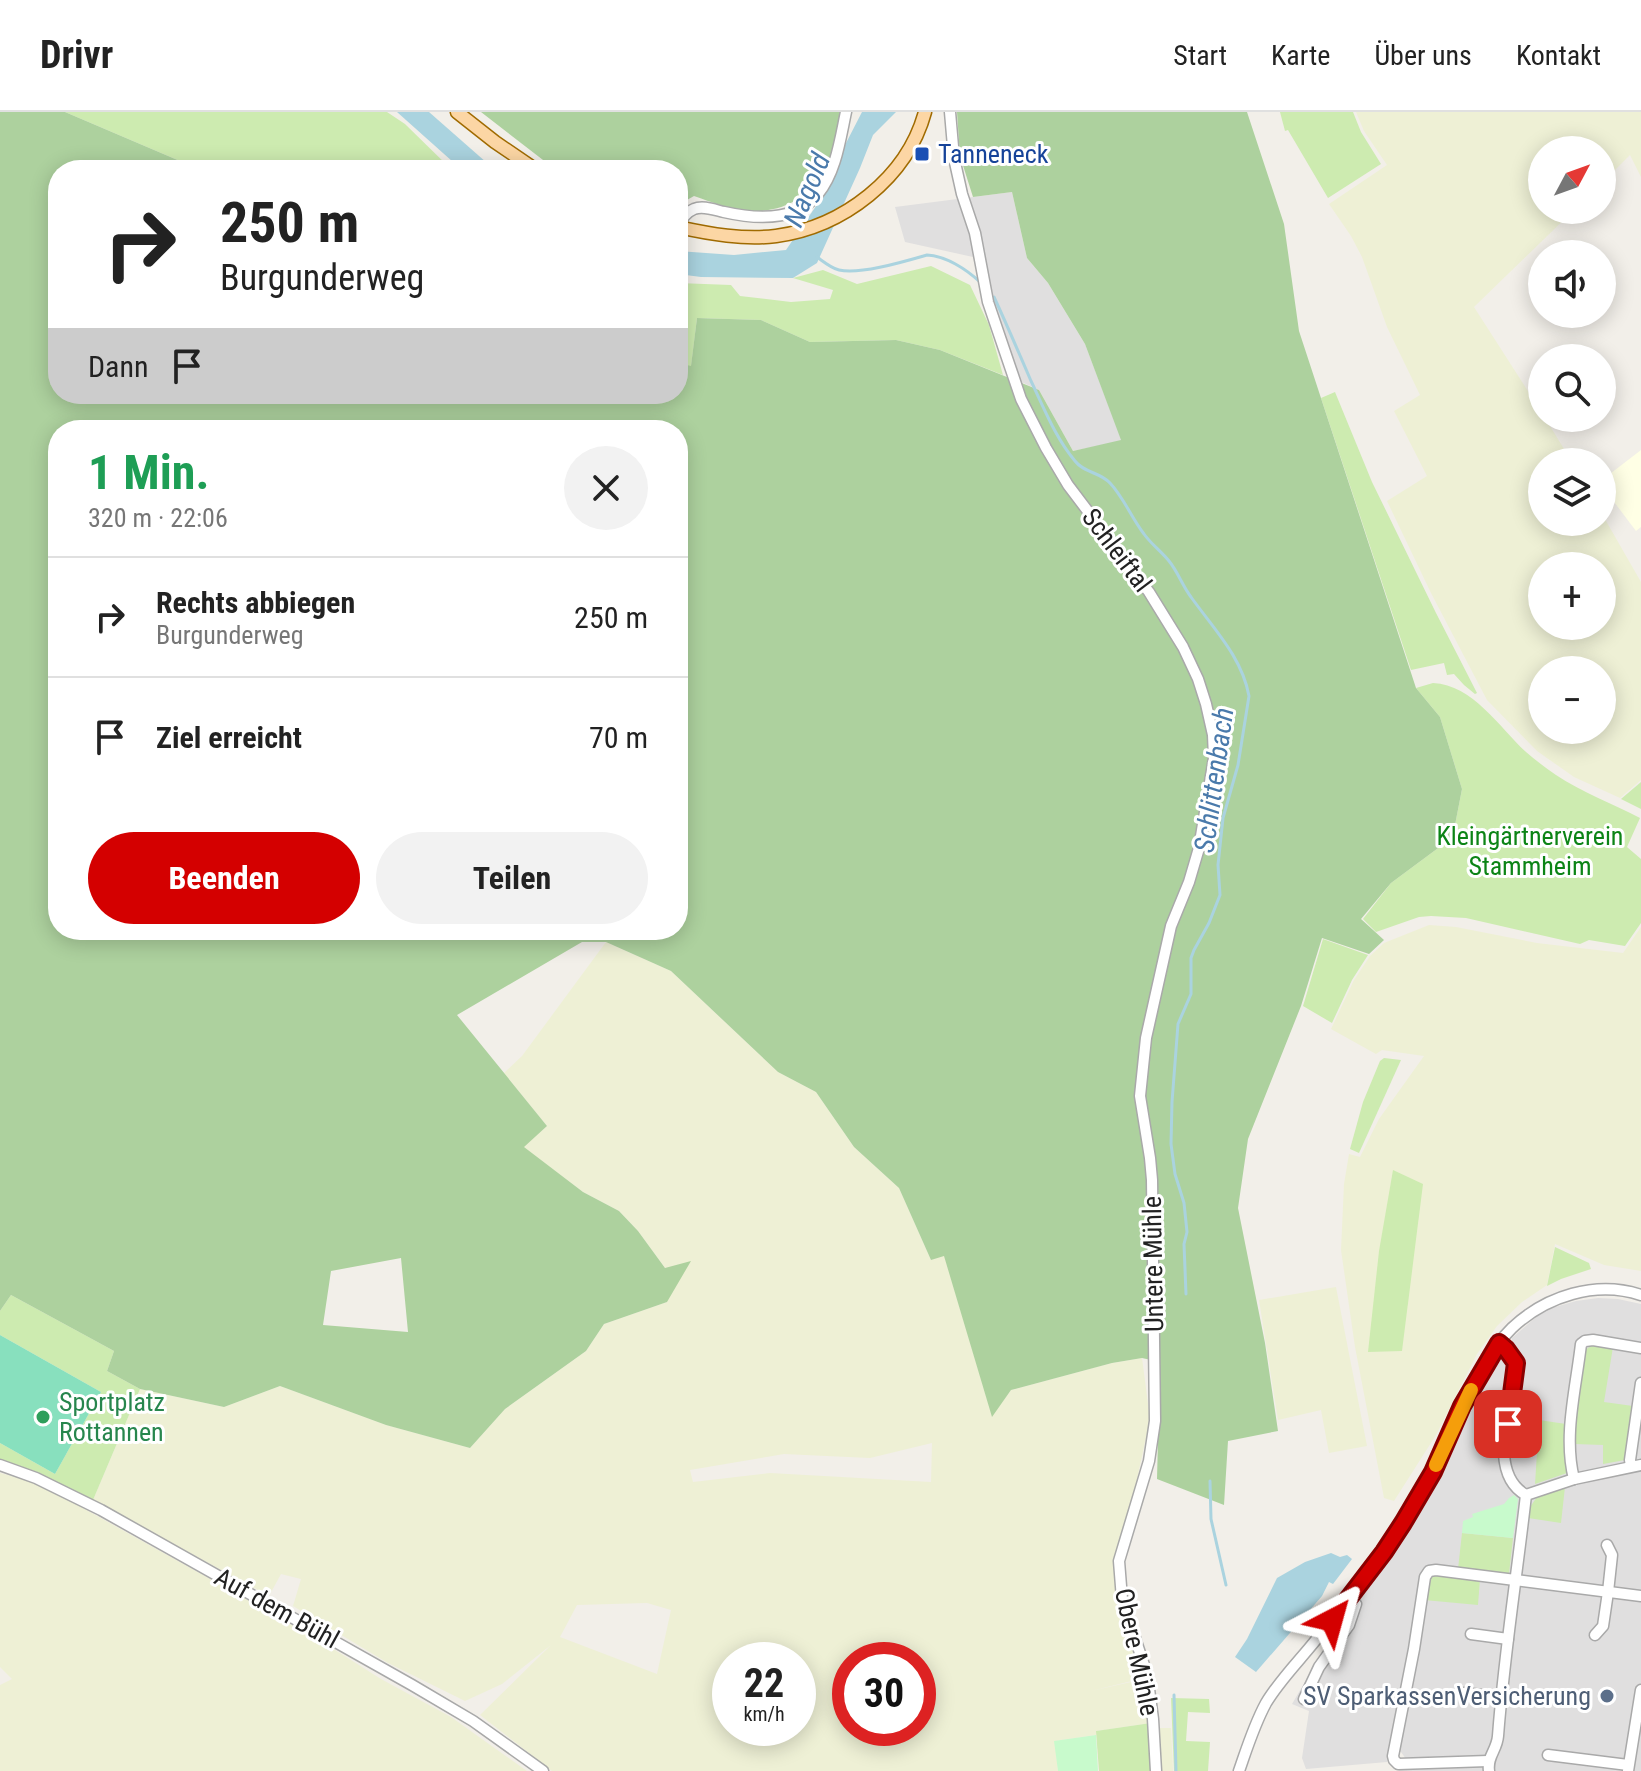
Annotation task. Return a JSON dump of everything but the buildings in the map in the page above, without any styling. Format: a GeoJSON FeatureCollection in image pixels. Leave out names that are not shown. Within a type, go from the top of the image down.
{"type":"FeatureCollection","features":[{"type":"Feature","properties":{"kind":"main road"},"geometry":{"type":"LineString","coordinates":[[457,112],[521,160]]}},
{"type":"Feature","properties":{"kind":"main road"},"geometry":{"type":"LineString","coordinates":[[688,229],[724,236],[776,236],[821,224],[842,214],[876,190],[904,159],[925,112]]}},
{"type":"Feature","properties":{"kind":"street"},"geometry":{"type":"LineString","coordinates":[[688,214],[694,208],[704,208],[747,218],[777,216],[806,205],[818,195],[833,167],[846,112]]}},
{"type":"Feature","properties":{"kind":"street","name":"Schleiftal"},"geometry":{"type":"LineString","coordinates":[[950,112],[954,158],[975,233],[988,302],[1021,399],[1068,485],[1149,592],[1183,647],[1206,704],[1214,758],[1206,817],[1189,882],[1171,926],[1156,992]]}},
{"type":"Feature","properties":{"kind":"street","name":"Untere Mühle"},"geometry":{"type":"LineString","coordinates":[[1126,1534],[1149,1461],[1155,1421],[1152,1180],[1140,1096],[1146,1038],[1156,992]]}},
{"type":"Feature","properties":{"kind":"street"},"geometry":{"type":"LineString","coordinates":[[1239,1771],[1267,1702],[1350,1598],[1403,1523],[1433,1472],[1462,1406],[1499,1343],[1529,1314],[1551,1300],[1611,1288],[1641,1295]]}},
{"type":"Feature","properties":{"kind":"street"},"geometry":{"type":"LineString","coordinates":[[1574,1479],[1569,1441],[1581,1344],[1593,1340],[1641,1348]]}},
{"type":"Feature","properties":{"kind":"street"},"geometry":{"type":"LineString","coordinates":[[1499,1343],[1516,1363],[1504,1468],[1520,1492],[1526,1495],[1574,1479],[1636,1466]]}},
{"type":"Feature","properties":{"kind":"street"},"geometry":{"type":"LineString","coordinates":[[1636,1466],[1630,1460],[1641,1383]]}},
{"type":"Feature","properties":{"kind":"street","name":"Auf dem Bühl"},"geometry":{"type":"LineString","coordinates":[[0,1465],[36,1478],[101,1510],[412,1685],[473,1721],[543,1771]]}},
{"type":"Feature","properties":{"kind":"street"},"geometry":{"type":"LineString","coordinates":[[1526,1495],[1517,1580],[1501,1697],[1497,1744],[1488,1766],[1398,1764],[1393,1756],[1425,1577],[1429,1571],[1436,1570],[1517,1580],[1641,1596]]}},
{"type":"Feature","properties":{"kind":"street","name":"Obere Mühle"},"geometry":{"type":"LineString","coordinates":[[1126,1534],[1119,1561],[1122,1599],[1147,1674],[1156,1771]]}},
{"type":"Feature","properties":{"kind":"street"},"geometry":{"type":"LineString","coordinates":[[1595,1635],[1603,1626],[1608,1592],[1612,1555],[1607,1545]]}},
{"type":"Feature","properties":{"kind":"street"},"geometry":{"type":"LineString","coordinates":[[1304,1699],[1319,1667],[1349,1625],[1356,1604],[1350,1598]]}},
{"type":"Feature","properties":{"kind":"street"},"geometry":{"type":"LineString","coordinates":[[1471,1634],[1508,1639]]}},
{"type":"Feature","properties":{"kind":"street"},"geometry":{"type":"LineString","coordinates":[[1548,1755],[1632,1761],[1641,1690]]}},
{"type":"Feature","properties":{"kind":"street"},"geometry":{"type":"LineString","coordinates":[[1463,1693],[1501,1697]]}},
{"type":"Feature","properties":{"kind":"shaded area"},"geometry":{"type":"Polygon","coordinates":[[[1356,112],[1641,112],[1641,177],[1630,155],[1616,169],[1616,136],[1528,136],[1528,224],[1560,224],[1543,240],[1528,240],[1528,255],[1474,307],[1528,391],[1528,432],[1554,432],[1563,448],[1528,448],[1528,536],[1615,536],[1641,582],[1641,780],[1620,798],[1574,777],[1530,744],[1616,744],[1616,656],[1528,656],[1528,742],[1487,700],[1387,501],[1427,476],[1394,411],[1420,395],[1387,327],[1362,257],[1329,204],[1387,165],[1364,131],[1356,112]]]}},
{"type":"Feature","properties":{"kind":"shaded area"},"geometry":{"type":"Polygon","coordinates":[[[1012,192],[1027,258],[1048,283],[1085,344],[1122,441],[1073,451],[1039,390],[1019,381],[973,257],[905,242],[895,207],[1012,192]]]}},
{"type":"Feature","properties":{"kind":"shaded area"},"geometry":{"type":"Polygon","coordinates":[[[1641,450],[1641,527],[1636,531],[1616,505],[1616,469],[1641,450]]]}},
{"type":"Feature","properties":{"kind":"shaded area"},"geometry":{"type":"Polygon","coordinates":[[[1429,925],[1623,953],[1641,927],[1641,1271],[1604,1265],[1555,1244],[1547,1285],[1522,1302],[1497,1326],[1477,1354],[1436,1435],[1394,1501],[1384,1498],[1355,1347],[1341,1250],[1344,1184],[1349,1154],[1360,1157],[1379,1119],[1424,1056],[1382,1050],[1376,1054],[1331,1029],[1354,980],[1370,956],[1384,943],[1429,925]]]}},
{"type":"Feature","properties":{"kind":"shaded area"},"geometry":{"type":"Polygon","coordinates":[[[606,942],[671,971],[778,1072],[816,1092],[854,1147],[899,1188],[931,1260],[944,1255],[992,1416],[1011,1390],[1142,1358],[1150,1419],[1134,1493],[1115,1557],[1117,1601],[1144,1678],[1091,1691],[1144,1679],[1151,1723],[1055,1741],[1058,1771],[552,1771],[480,1715],[551,1645],[502,1684],[465,1701],[388,1663],[293,1606],[301,1579],[281,1574],[269,1596],[93,1500],[140,1389],[224,1407],[280,1386],[386,1425],[470,1448],[505,1409],[586,1351],[604,1324],[667,1302],[665,1268],[638,1231],[619,1211],[583,1192],[523,1147],[547,1126],[504,1073],[522,1056],[606,942]],[[932,1443],[870,1458],[784,1454],[690,1470],[693,1482],[770,1473],[931,1482],[932,1443]],[[647,1603],[577,1605],[560,1637],[657,1674],[671,1610],[647,1603]]]}},
{"type":"Feature","properties":{"kind":"shaded area"},"geometry":{"type":"Polygon","coordinates":[[[1336,1287],[1367,1446],[1329,1453],[1321,1410],[1278,1420],[1259,1300],[1336,1287]]]}},
{"type":"Feature","properties":{"kind":"shaded area"},"geometry":{"type":"Polygon","coordinates":[[[1598,1298],[1641,1304],[1641,1771],[1399,1771],[1406,1759],[1401,1752],[1391,1751],[1387,1762],[1306,1769],[1302,1758],[1309,1711],[1292,1704],[1320,1656],[1338,1656],[1344,1637],[1349,1637],[1363,1593],[1403,1541],[1434,1488],[1484,1382],[1512,1345],[1512,1338],[1536,1317],[1548,1309],[1598,1298]]]}},
{"type":"Feature","properties":{"kind":"shaded area"},"geometry":{"type":"Polygon","coordinates":[[[0,1473],[38,1483],[316,1638],[381,1679],[451,1717],[527,1771],[0,1771],[0,1685],[12,1679],[0,1667],[0,1473]]]}},
{"type":"Feature","properties":{"kind":"shaded area"},"geometry":{"type":"Polygon","coordinates":[[[1159,1728],[1171,1728],[1173,1771],[1161,1771],[1159,1728]]]}},
{"type":"Feature","properties":{"kind":"green space"},"geometry":{"type":"Polygon","coordinates":[[[0,112],[65,112],[178,160],[48,160],[48,404],[688,404],[688,365],[691,366],[697,318],[761,320],[810,342],[896,340],[940,350],[1039,390],[1073,451],[1121,440],[1085,344],[1048,283],[1027,258],[1012,192],[973,197],[960,156],[957,112],[1247,112],[1284,224],[1299,331],[1416,688],[1440,717],[1462,789],[1449,840],[1391,883],[1361,919],[1384,940],[1369,954],[1322,938],[1301,1006],[1248,1139],[1238,1208],[1265,1343],[1278,1431],[1228,1441],[1224,1505],[1157,1479],[1160,1362],[1142,1358],[1112,1363],[1011,1390],[992,1417],[944,1256],[931,1260],[899,1188],[854,1147],[816,1092],[778,1072],[671,971],[606,942],[582,942],[457,1015],[547,1126],[524,1147],[583,1192],[619,1211],[665,1268],[691,1261],[667,1302],[604,1324],[586,1351],[505,1409],[470,1448],[386,1425],[280,1386],[224,1407],[140,1389],[107,1371],[114,1351],[11,1295],[0,1311],[0,112]],[[401,1258],[331,1271],[323,1325],[408,1332],[401,1258]]]}},
{"type":"Feature","properties":{"kind":"green space"},"geometry":{"type":"Polygon","coordinates":[[[65,112],[387,112],[405,124],[442,160],[178,160],[65,112]]]}},
{"type":"Feature","properties":{"kind":"green space"},"geometry":{"type":"Polygon","coordinates":[[[481,112],[840,112],[830,161],[821,178],[795,201],[761,211],[728,207],[694,196],[688,199],[688,160],[543,160],[481,112]]]}},
{"type":"Feature","properties":{"kind":"green space"},"geometry":{"type":"Polygon","coordinates":[[[1280,112],[1353,112],[1361,132],[1381,164],[1328,198],[1288,130],[1285,131],[1280,112]]]}},
{"type":"Feature","properties":{"kind":"green space"},"geometry":{"type":"Polygon","coordinates":[[[931,266],[970,285],[989,325],[1003,375],[940,350],[896,340],[810,342],[761,320],[697,318],[691,367],[688,366],[688,283],[731,285],[740,296],[791,302],[830,299],[833,290],[793,278],[823,270],[857,284],[931,266]]]}},
{"type":"Feature","properties":{"kind":"green space"},"geometry":{"type":"Polygon","coordinates":[[[1335,392],[1372,482],[1475,694],[1454,674],[1447,675],[1444,663],[1411,670],[1321,398],[1335,392]]]}},
{"type":"Feature","properties":{"kind":"green space","name":"Kleingärtnerverein Stammheim"},"geometry":{"type":"Polygon","coordinates":[[[1433,683],[1461,691],[1473,699],[1526,752],[1556,775],[1640,818],[1627,847],[1641,859],[1641,923],[1625,946],[1589,940],[1580,944],[1466,918],[1431,916],[1376,932],[1363,919],[1391,883],[1449,840],[1455,825],[1462,789],[1440,717],[1416,688],[1433,683]]]}},
{"type":"Feature","properties":{"kind":"green space"},"geometry":{"type":"Polygon","coordinates":[[[1641,782],[1641,809],[1621,799],[1641,782]]]}},
{"type":"Feature","properties":{"kind":"green space"},"geometry":{"type":"Polygon","coordinates":[[[1323,939],[1368,955],[1352,980],[1332,1023],[1303,1006],[1323,939]]]}},
{"type":"Feature","properties":{"kind":"green space"},"geometry":{"type":"Polygon","coordinates":[[[1384,1058],[1401,1060],[1359,1153],[1350,1149],[1363,1102],[1384,1058]]]}},
{"type":"Feature","properties":{"kind":"green space"},"geometry":{"type":"Polygon","coordinates":[[[1393,1170],[1423,1184],[1402,1351],[1368,1352],[1379,1251],[1393,1170]]]}},
{"type":"Feature","properties":{"kind":"green space"},"geometry":{"type":"Polygon","coordinates":[[[1555,1247],[1589,1263],[1591,1269],[1547,1286],[1555,1247]]]}},
{"type":"Feature","properties":{"kind":"green space"},"geometry":{"type":"Polygon","coordinates":[[[11,1295],[114,1351],[107,1371],[140,1389],[93,1500],[37,1472],[0,1459],[0,1443],[55,1474],[101,1392],[0,1335],[0,1311],[11,1295]]]}},
{"type":"Feature","properties":{"kind":"green space","name":"Sportplatz Rottannen"},"geometry":{"type":"Polygon","coordinates":[[[0,1335],[101,1392],[55,1474],[0,1443],[0,1335]]]}},
{"type":"Feature","properties":{"kind":"green space"},"geometry":{"type":"Polygon","coordinates":[[[1594,1344],[1613,1347],[1604,1402],[1633,1406],[1625,1460],[1603,1464],[1603,1445],[1574,1444],[1585,1350],[1594,1344]]]}},
{"type":"Feature","properties":{"kind":"green space"},"geometry":{"type":"Polygon","coordinates":[[[1539,1420],[1566,1424],[1567,1473],[1535,1484],[1539,1420]]]}},
{"type":"Feature","properties":{"kind":"green space"},"geometry":{"type":"Polygon","coordinates":[[[1565,1487],[1561,1523],[1528,1518],[1530,1507],[1537,1497],[1565,1487]]]}},
{"type":"Feature","properties":{"kind":"green space"},"geometry":{"type":"Polygon","coordinates":[[[1514,1495],[1518,1499],[1513,1538],[1462,1533],[1463,1521],[1473,1517],[1472,1514],[1504,1504],[1514,1495]]]}},
{"type":"Feature","properties":{"kind":"green space"},"geometry":{"type":"Polygon","coordinates":[[[1462,1533],[1513,1538],[1509,1574],[1458,1569],[1462,1533]]]}},
{"type":"Feature","properties":{"kind":"green space"},"geometry":{"type":"Polygon","coordinates":[[[1436,1574],[1480,1579],[1478,1605],[1424,1600],[1429,1578],[1436,1574]]]}},
{"type":"Feature","properties":{"kind":"green space"},"geometry":{"type":"Polygon","coordinates":[[[1171,1698],[1209,1699],[1210,1713],[1188,1712],[1186,1741],[1210,1742],[1208,1771],[1174,1771],[1171,1698]]]}},
{"type":"Feature","properties":{"kind":"green space"},"geometry":{"type":"Polygon","coordinates":[[[1151,1723],[1154,1771],[1099,1771],[1096,1731],[1151,1723]]]}},
{"type":"Feature","properties":{"kind":"green space"},"geometry":{"type":"Polygon","coordinates":[[[1096,1735],[1098,1771],[1058,1771],[1054,1741],[1096,1735]]]}},
{"type":"Feature","properties":{"kind":"water"},"geometry":{"type":"Polygon","coordinates":[[[397,112],[429,112],[484,160],[451,160],[397,112]]]}},
{"type":"Feature","properties":{"kind":"water"},"geometry":{"type":"Polygon","coordinates":[[[862,112],[896,112],[873,135],[817,263],[793,278],[688,275],[688,252],[734,255],[786,250],[827,190],[862,112]]]}},
{"type":"Feature","properties":{"kind":"water"},"geometry":{"type":"Polygon","coordinates":[[[1331,1553],[1340,1557],[1347,1555],[1352,1559],[1333,1584],[1329,1582],[1322,1596],[1256,1672],[1235,1657],[1277,1578],[1305,1562],[1331,1553]]]}},
{"type":"Feature","properties":{"kind":"waterway","name":"Schlittenbach"},"geometry":{"type":"LineString","coordinates":[[817,257],[833,268],[859,271],[934,256],[955,264],[980,282]]}},
{"type":"Feature","properties":{"kind":"waterway","name":"Schlittenbach"},"geometry":{"type":"LineString","coordinates":[[994,297],[1050,422],[1068,452],[1079,465],[1110,483],[1144,534],[1172,565],[1233,656],[1249,696],[1238,765],[1223,818],[1218,865],[1220,895],[1191,958],[1191,994],[1178,1024],[1171,1144],[1187,1232],[1184,1244],[1186,1294]]}},
{"type":"Feature","properties":{"kind":"waterway","name":"Schlittenbach"},"geometry":{"type":"LineString","coordinates":[[1210,1481],[1211,1519],[1226,1585]]}},
{"type":"Feature","properties":{"kind":"waterway","name":"Schlittenbach"},"geometry":{"type":"LineString","coordinates":[[1174,1695],[1176,1771]]}},
{"type":"Feature","properties":{"kind":"slow traffic"},"geometry":{"type":"LineString","coordinates":[[1436,1465],[1471,1390]]}},
{"type":"Feature","properties":{"kind":"place","name":"Tanneneck"},"geometry":{"type":"Point","coordinates":[922,154]}},
{"type":"Feature","properties":{"kind":"place","name":"Sportplatz Rottannen"},"geometry":{"type":"Point","coordinates":[43,1417]}},
{"type":"Feature","properties":{"kind":"place","name":"SV SparkassenVersicherung"},"geometry":{"type":"Point","coordinates":[1607,1696]}},
{"type":"Feature","properties":{"kind":"route"},"geometry":{"type":"LineString","coordinates":[[1332,1620],[1403,1523],[1433,1472],[1462,1406],[1499,1343],[1516,1363],[1508,1424]]}},
{"type":"Feature","properties":{"kind":"water label","name":"Nagold"},"geometry":{"type":"Point","coordinates":[807,190]}}]}
